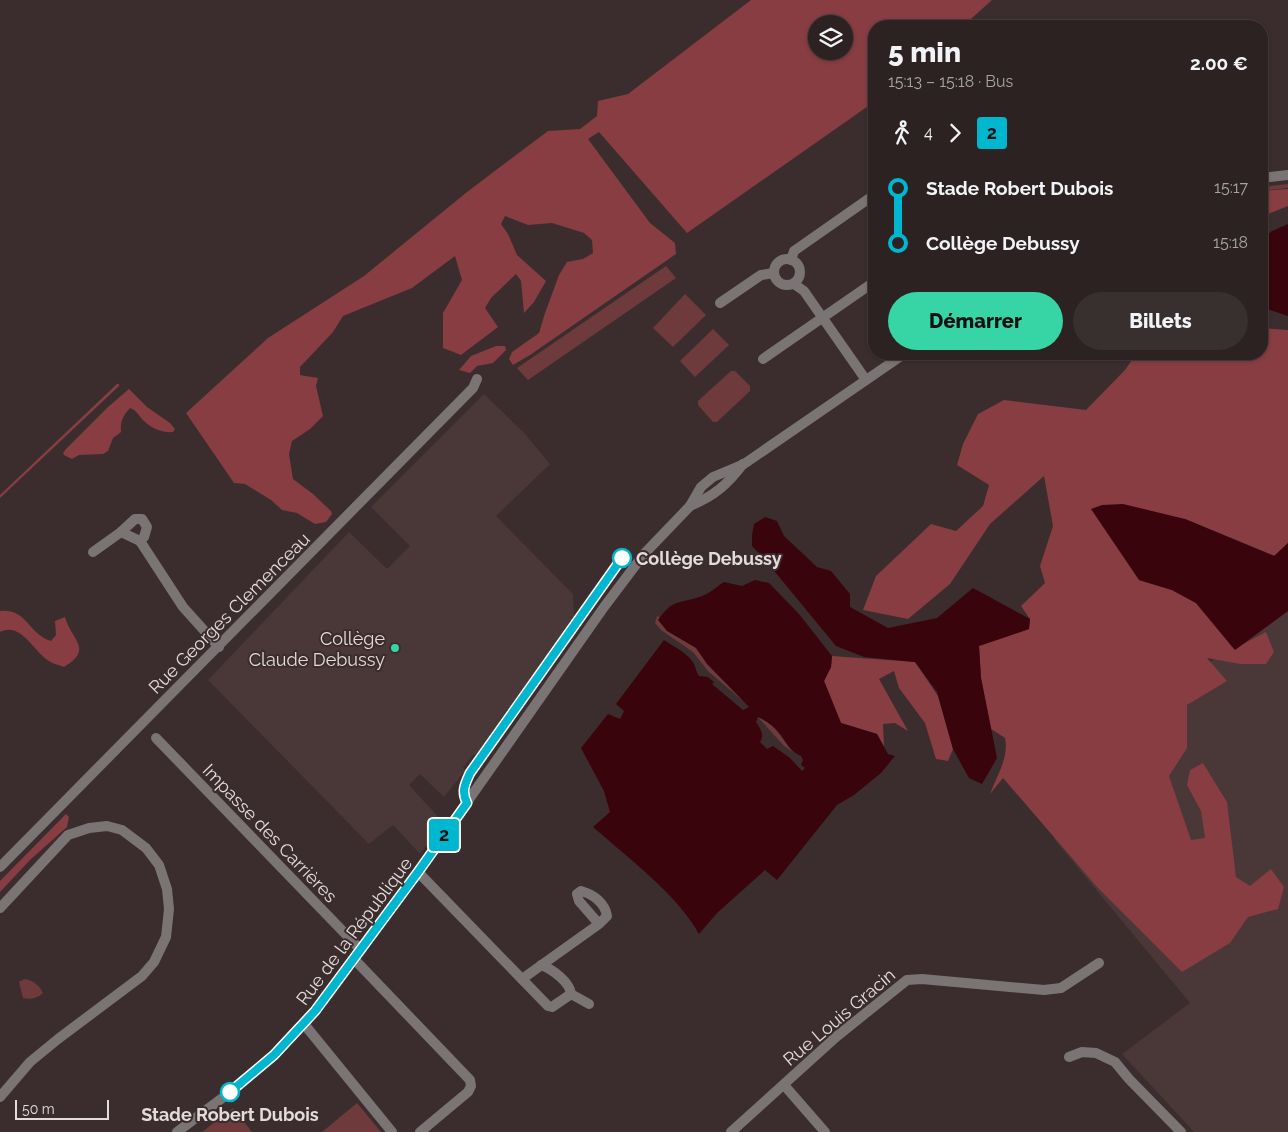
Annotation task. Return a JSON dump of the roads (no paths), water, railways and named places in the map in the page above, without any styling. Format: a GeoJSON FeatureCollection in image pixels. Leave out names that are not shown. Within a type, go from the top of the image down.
{"type":"FeatureCollection","features":[{"type":"Feature","properties":{"kind":"street"},"geometry":{"type":"LineString","coordinates":[[1268,177],[1288,175]]}},
{"type":"Feature","properties":{"kind":"street"},"geometry":{"type":"LineString","coordinates":[[791,260],[794,251],[868,199]]}},
{"type":"Feature","properties":{"kind":"street"},"geometry":{"type":"LineString","coordinates":[[794,284],[800,273],[798,265],[791,260],[779,262],[774,269],[775,278],[781,284],[794,284],[804,291],[866,380]]}},
{"type":"Feature","properties":{"kind":"street"},"geometry":{"type":"LineString","coordinates":[[720,303],[761,275],[774,273]]}},
{"type":"Feature","properties":{"kind":"street"},"geometry":{"type":"LineString","coordinates":[[763,359],[868,286]]}},
{"type":"Feature","properties":{"kind":"street","name":"Rue de la République"},"geometry":{"type":"LineString","coordinates":[[177,1132],[225,1096],[274,1055],[304,1024],[418,872],[609,600],[644,554],[690,506],[701,487],[713,477],[744,464],[895,360]]}},
{"type":"Feature","properties":{"kind":"street","name":"Rue Georges Clemenceau"},"geometry":{"type":"LineString","coordinates":[[0,867],[473,388],[477,379]]}},
{"type":"Feature","properties":{"kind":"street"},"geometry":{"type":"LineString","coordinates":[[94,552],[135,519],[142,519],[147,527],[144,537],[140,540]]}},
{"type":"Feature","properties":{"kind":"street"},"geometry":{"type":"LineString","coordinates":[[121,532],[140,540],[183,607],[219,647]]}},
{"type":"Feature","properties":{"kind":"street","name":"Impasse des Carrières"},"geometry":{"type":"LineString","coordinates":[[156,738],[361,950]]}},
{"type":"Feature","properties":{"kind":"street"},"geometry":{"type":"LineString","coordinates":[[0,908],[68,835],[89,828],[107,826],[122,830],[146,848],[159,865],[167,888],[169,909],[166,937],[154,962],[142,976],[30,1062],[0,1097]]}},
{"type":"Feature","properties":{"kind":"street"},"geometry":{"type":"LineString","coordinates":[[418,872],[548,1006],[552,1007],[571,994]]}},
{"type":"Feature","properties":{"kind":"street"},"geometry":{"type":"LineString","coordinates":[[522,979],[599,924]]}},
{"type":"Feature","properties":{"kind":"street"},"geometry":{"type":"LineString","coordinates":[[354,959],[470,1080],[471,1086],[468,1092],[420,1132]]}},
{"type":"Feature","properties":{"kind":"street","name":"Rue Louis Gracin"},"geometry":{"type":"LineString","coordinates":[[731,1132],[836,1037],[907,980],[922,979],[1044,990],[1060,988],[1099,962]]}},
{"type":"Feature","properties":{"kind":"street"},"geometry":{"type":"LineString","coordinates":[[541,965],[551,969],[570,989],[571,994],[589,1004]]}},
{"type":"Feature","properties":{"kind":"street"},"geometry":{"type":"LineString","coordinates":[[304,1024],[392,1132]]}},
{"type":"Feature","properties":{"kind":"street"},"geometry":{"type":"LineString","coordinates":[[1069,1057],[1082,1052],[1096,1053],[1115,1062],[1181,1132]]}},
{"type":"Feature","properties":{"kind":"street"},"geometry":{"type":"LineString","coordinates":[[784,1084],[825,1132]]}},
{"type":"Feature","properties":{"kind":"place","name":"Collège Debussy"},"geometry":{"type":"Point","coordinates":[622,558]}},
{"type":"Feature","properties":{"kind":"place","name":"Collège Claude Debussy"},"geometry":{"type":"Point","coordinates":[395,648]}},
{"type":"Feature","properties":{"kind":"place","name":"Stade Robert Dubois"},"geometry":{"type":"Point","coordinates":[230,1092]}}]}
